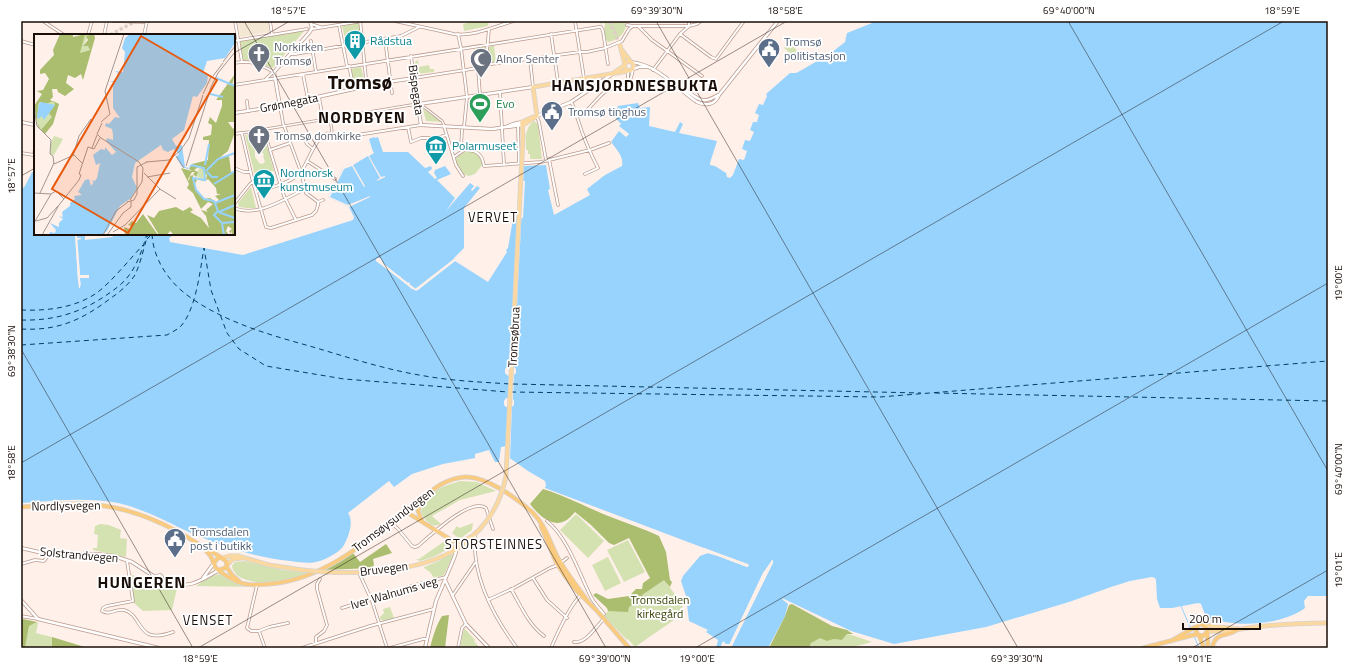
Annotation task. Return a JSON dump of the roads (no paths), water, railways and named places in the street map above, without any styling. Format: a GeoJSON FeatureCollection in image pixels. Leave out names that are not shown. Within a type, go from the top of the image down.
{"type":"FeatureCollection","features":[{"type":"Feature","properties":{"kind":"highway","name":"Tromsøysundvegen"},"geometry":{"type":"LineString","coordinates":[[219,570],[232,579],[257,585],[299,578],[346,555],[437,487],[450,480],[461,477],[474,477],[487,482],[509,496],[528,509],[538,519],[547,533],[558,563],[570,584],[604,619],[629,648]]}},
{"type":"Feature","properties":{"kind":"highway"},"geometry":{"type":"LineString","coordinates":[[421,499],[418,507],[418,513],[424,523]]}},
{"type":"Feature","properties":{"kind":"highway","name":"Nordlysvegen"},"geometry":{"type":"LineString","coordinates":[[21,507],[84,504],[113,507],[134,512],[182,533],[222,558]]}},
{"type":"Feature","properties":{"kind":"highway"},"geometry":{"type":"LineString","coordinates":[[406,511],[453,541],[466,541]]}},
{"type":"Feature","properties":{"kind":"highway","name":"Nordlysvegen"},"geometry":{"type":"LineString","coordinates":[[199,544],[210,554],[214,563]]}},
{"type":"Feature","properties":{"kind":"highway"},"geometry":{"type":"LineString","coordinates":[[227,566],[224,569],[219,570],[215,567],[214,563],[217,559],[222,558],[226,560],[227,566],[232,575],[240,582]]}},
{"type":"Feature","properties":{"kind":"highway"},"geometry":{"type":"LineString","coordinates":[[1198,625],[1196,630],[1204,648]]}},
{"type":"Feature","properties":{"kind":"highway"},"geometry":{"type":"LineString","coordinates":[[1171,641],[1198,625],[1204,625],[1207,628],[1208,648]]}},
{"type":"Feature","properties":{"kind":"highway"},"geometry":{"type":"LineString","coordinates":[[1212,648],[1215,640],[1219,636],[1234,632],[1238,629]]}},
{"type":"Feature","properties":{"kind":"highway"},"geometry":{"type":"LineString","coordinates":[[1143,648],[1198,635],[1203,636],[1207,632]]}},
{"type":"Feature","properties":{"kind":"main road"},"geometry":{"type":"LineString","coordinates":[[521,125],[530,118],[535,117],[533,87],[612,74],[628,71],[633,69],[634,64],[620,46],[625,68],[628,71]]}},
{"type":"Feature","properties":{"kind":"main road"},"geometry":{"type":"LineString","coordinates":[[612,74],[627,62],[631,62]]}},
{"type":"Feature","properties":{"kind":"main road","name":"Tromsøbrua"},"geometry":{"type":"LineString","coordinates":[[478,530],[488,520],[495,508],[501,496],[506,476],[523,136],[521,125]]}},
{"type":"Feature","properties":{"kind":"main road","name":"Bruvegen"},"geometry":{"type":"LineString","coordinates":[[244,558],[269,565],[324,572],[356,572],[389,569],[422,564],[443,555],[466,541],[478,530]]}},
{"type":"Feature","properties":{"kind":"main road"},"geometry":{"type":"LineString","coordinates":[[222,558],[233,556],[244,558]]}},
{"type":"Feature","properties":{"kind":"main road"},"geometry":{"type":"LineString","coordinates":[[227,566],[233,560],[244,558]]}},
{"type":"Feature","properties":{"kind":"main road"},"geometry":{"type":"LineString","coordinates":[[1207,632],[1215,630],[1328,624]]}},
{"type":"Feature","properties":{"kind":"main road"},"geometry":{"type":"LineString","coordinates":[[1204,625],[1232,627],[1238,629]]}},
{"type":"Feature","properties":{"kind":"street"},"geometry":{"type":"LineString","coordinates":[[43,21],[62,34]]}},
{"type":"Feature","properties":{"kind":"street"},"geometry":{"type":"LineString","coordinates":[[88,34],[92,21]]}},
{"type":"Feature","properties":{"kind":"street"},"geometry":{"type":"LineString","coordinates":[[104,34],[107,21]]}},
{"type":"Feature","properties":{"kind":"street"},"geometry":{"type":"LineString","coordinates":[[114,21],[148,21],[144,34]]}},
{"type":"Feature","properties":{"kind":"street"},"geometry":{"type":"LineString","coordinates":[[235,21],[242,62]]}},
{"type":"Feature","properties":{"kind":"street"},"geometry":{"type":"LineString","coordinates":[[270,21],[272,35]]}},
{"type":"Feature","properties":{"kind":"street"},"geometry":{"type":"LineString","coordinates":[[265,80],[312,29],[363,21]]}},
{"type":"Feature","properties":{"kind":"street"},"geometry":{"type":"LineString","coordinates":[[394,21],[458,36],[489,29],[514,21]]}},
{"type":"Feature","properties":{"kind":"street"},"geometry":{"type":"LineString","coordinates":[[575,21],[584,79]]}},
{"type":"Feature","properties":{"kind":"street"},"geometry":{"type":"LineString","coordinates":[[653,70],[680,34],[689,26],[689,21]]}},
{"type":"Feature","properties":{"kind":"street"},"geometry":{"type":"LineString","coordinates":[[628,25],[689,26],[697,24],[701,21]]}},
{"type":"Feature","properties":{"kind":"street"},"geometry":{"type":"LineString","coordinates":[[680,34],[715,59],[744,21]]}},
{"type":"Feature","properties":{"kind":"street"},"geometry":{"type":"LineString","coordinates":[[631,62],[643,65],[653,70],[701,104],[709,104],[714,102],[718,95],[778,21]]}},
{"type":"Feature","properties":{"kind":"street"},"geometry":{"type":"LineString","coordinates":[[311,22],[321,27]]}},
{"type":"Feature","properties":{"kind":"street"},"geometry":{"type":"LineString","coordinates":[[311,22],[312,29]]}},
{"type":"Feature","properties":{"kind":"street"},"geometry":{"type":"LineString","coordinates":[[360,22],[367,86]]}},
{"type":"Feature","properties":{"kind":"street"},"geometry":{"type":"LineString","coordinates":[[339,25],[354,89]]}},
{"type":"Feature","properties":{"kind":"street"},"geometry":{"type":"LineString","coordinates":[[489,29],[486,61],[484,65],[589,52],[605,48],[622,41],[629,29],[633,26]]}},
{"type":"Feature","properties":{"kind":"street"},"geometry":{"type":"LineString","coordinates":[[638,26],[639,29],[702,76]]}},
{"type":"Feature","properties":{"kind":"street"},"geometry":{"type":"LineString","coordinates":[[290,54],[405,35],[419,27]]}},
{"type":"Feature","properties":{"kind":"street"},"geometry":{"type":"LineString","coordinates":[[235,84],[602,27],[608,64]]}},
{"type":"Feature","properties":{"kind":"street"},"geometry":{"type":"LineString","coordinates":[[235,41],[308,29]]}},
{"type":"Feature","properties":{"kind":"street"},"geometry":{"type":"LineString","coordinates":[[551,34],[558,83]]}},
{"type":"Feature","properties":{"kind":"street"},"geometry":{"type":"LineString","coordinates":[[458,36],[461,48],[467,97],[461,148],[462,151]]}},
{"type":"Feature","properties":{"kind":"street"},"geometry":{"type":"LineString","coordinates":[[21,41],[34,45]]}},
{"type":"Feature","properties":{"kind":"street"},"geometry":{"type":"LineString","coordinates":[[311,41],[316,72]]}},
{"type":"Feature","properties":{"kind":"street"},"geometry":{"type":"LineString","coordinates":[[386,46],[392,92]]}},
{"type":"Feature","properties":{"kind":"street","name":"Bispegata"},"geometry":{"type":"LineString","coordinates":[[411,56],[421,125]]}},
{"type":"Feature","properties":{"kind":"street"},"geometry":{"type":"LineString","coordinates":[[235,134],[533,87],[530,59]]}},
{"type":"Feature","properties":{"kind":"street"},"geometry":{"type":"LineString","coordinates":[[235,63],[254,63],[274,72],[284,126],[301,172],[306,192],[318,202]]}},
{"type":"Feature","properties":{"kind":"street","name":"Grønnegata"},"geometry":{"type":"LineString","coordinates":[[235,113],[280,106],[367,86],[478,68],[484,65]]}},
{"type":"Feature","properties":{"kind":"street"},"geometry":{"type":"LineString","coordinates":[[578,116],[608,90],[623,86],[628,82],[631,79],[633,69],[647,67]]}},
{"type":"Feature","properties":{"kind":"street"},"geometry":{"type":"LineString","coordinates":[[478,68],[480,95]]}},
{"type":"Feature","properties":{"kind":"street"},"geometry":{"type":"LineString","coordinates":[[628,71],[628,82]]}},
{"type":"Feature","properties":{"kind":"street"},"geometry":{"type":"LineString","coordinates":[[303,74],[308,100]]}},
{"type":"Feature","properties":{"kind":"street"},"geometry":{"type":"LineString","coordinates":[[546,160],[539,122],[535,117],[571,102],[612,74]]}},
{"type":"Feature","properties":{"kind":"street"},"geometry":{"type":"LineString","coordinates":[[500,92],[504,128],[504,164]]}},
{"type":"Feature","properties":{"kind":"street"},"geometry":{"type":"LineString","coordinates":[[319,97],[323,119]]}},
{"type":"Feature","properties":{"kind":"street"},"geometry":{"type":"LineString","coordinates":[[247,100],[248,111]]}},
{"type":"Feature","properties":{"kind":"street"},"geometry":{"type":"LineString","coordinates":[[571,102],[598,168],[585,174]]}},
{"type":"Feature","properties":{"kind":"street"},"geometry":{"type":"LineString","coordinates":[[424,107],[442,121],[458,168],[463,176]]}},
{"type":"Feature","properties":{"kind":"street"},"geometry":{"type":"LineString","coordinates":[[330,118],[332,131],[330,134]]}},
{"type":"Feature","properties":{"kind":"street"},"geometry":{"type":"LineString","coordinates":[[21,122],[34,125]]}},
{"type":"Feature","properties":{"kind":"street"},"geometry":{"type":"LineString","coordinates":[[256,192],[280,184],[301,172],[313,148],[320,138],[326,134],[330,134],[333,137],[338,138],[421,125],[444,125],[463,129],[492,129],[504,128],[513,124],[521,125],[519,163]]}},
{"type":"Feature","properties":{"kind":"street"},"geometry":{"type":"LineString","coordinates":[[408,127],[411,142],[421,138],[437,138],[446,135]]}},
{"type":"Feature","properties":{"kind":"street"},"geometry":{"type":"LineString","coordinates":[[264,129],[280,184],[296,220]]}},
{"type":"Feature","properties":{"kind":"street"},"geometry":{"type":"LineString","coordinates":[[242,134],[260,210],[266,226],[270,229],[315,212],[318,202]]}},
{"type":"Feature","properties":{"kind":"street"},"geometry":{"type":"LineString","coordinates":[[302,135],[307,144],[313,148]]}},
{"type":"Feature","properties":{"kind":"street"},"geometry":{"type":"LineString","coordinates":[[270,150],[290,143]]}},
{"type":"Feature","properties":{"kind":"street"},"geometry":{"type":"LineString","coordinates":[[454,157],[464,150],[475,150],[479,152],[482,157],[484,166],[541,162],[590,150],[609,143]]}},
{"type":"Feature","properties":{"kind":"street"},"geometry":{"type":"LineString","coordinates":[[21,153],[34,154]]}},
{"type":"Feature","properties":{"kind":"street"},"geometry":{"type":"LineString","coordinates":[[550,159],[558,205]]}},
{"type":"Feature","properties":{"kind":"street"},"geometry":{"type":"LineString","coordinates":[[307,161],[335,179]]}},
{"type":"Feature","properties":{"kind":"street"},"geometry":{"type":"LineString","coordinates":[[235,168],[244,172],[251,172]]}},
{"type":"Feature","properties":{"kind":"street"},"geometry":{"type":"LineString","coordinates":[[235,203],[253,182]]}},
{"type":"Feature","properties":{"kind":"street"},"geometry":{"type":"LineString","coordinates":[[235,208],[247,211],[260,210],[305,189]]}},
{"type":"Feature","properties":{"kind":"street"},"geometry":{"type":"LineString","coordinates":[[318,202],[323,200]]}},
{"type":"Feature","properties":{"kind":"street"},"geometry":{"type":"LineString","coordinates":[[391,522],[414,547],[418,546],[455,516],[469,509],[481,506],[486,509],[493,529]]}},
{"type":"Feature","properties":{"kind":"street"},"geometry":{"type":"LineString","coordinates":[[547,521],[559,533],[592,598],[604,614]]}},
{"type":"Feature","properties":{"kind":"street"},"geometry":{"type":"LineString","coordinates":[[475,533],[474,546],[478,573],[488,600],[500,623],[517,648]]}},
{"type":"Feature","properties":{"kind":"street"},"geometry":{"type":"LineString","coordinates":[[466,541],[471,542],[474,546]]}},
{"type":"Feature","properties":{"kind":"street","name":"Solstrandvegen"},"geometry":{"type":"LineString","coordinates":[[21,548],[49,554],[98,554],[114,556],[128,560],[156,577]]}},
{"type":"Feature","properties":{"kind":"street"},"geometry":{"type":"LineString","coordinates":[[425,648],[438,594],[454,558],[456,548]]}},
{"type":"Feature","properties":{"kind":"street"},"geometry":{"type":"LineString","coordinates":[[21,564],[35,560],[44,561],[49,554]]}},
{"type":"Feature","properties":{"kind":"street"},"geometry":{"type":"LineString","coordinates":[[488,600],[532,578],[571,555]]}},
{"type":"Feature","properties":{"kind":"street"},"geometry":{"type":"LineString","coordinates":[[128,560],[127,566],[133,601],[107,606],[103,608],[102,611],[108,613],[118,610],[126,611],[133,616],[141,628],[148,634],[162,635],[173,632]]}},
{"type":"Feature","properties":{"kind":"street"},"geometry":{"type":"LineString","coordinates":[[453,595],[476,562]]}},
{"type":"Feature","properties":{"kind":"street"},"geometry":{"type":"LineString","coordinates":[[203,578],[214,563]]}},
{"type":"Feature","properties":{"kind":"street"},"geometry":{"type":"LineString","coordinates":[[162,580],[160,575],[155,579],[157,582],[162,580],[176,585],[187,585],[219,570]]}},
{"type":"Feature","properties":{"kind":"street"},"geometry":{"type":"LineString","coordinates":[[360,575],[371,598],[387,648]]}},
{"type":"Feature","properties":{"kind":"street"},"geometry":{"type":"LineString","coordinates":[[532,578],[547,600],[566,618]]}},
{"type":"Feature","properties":{"kind":"street"},"geometry":{"type":"LineString","coordinates":[[316,643],[316,637],[324,631],[328,625],[317,589],[317,584],[320,579]]}},
{"type":"Feature","properties":{"kind":"street"},"geometry":{"type":"LineString","coordinates":[[445,579],[466,624],[489,648]]}},
{"type":"Feature","properties":{"kind":"street","name":"Iver Walnums veg"},"geometry":{"type":"LineString","coordinates":[[342,608],[415,585],[445,579]]}},
{"type":"Feature","properties":{"kind":"street"},"geometry":{"type":"LineString","coordinates":[[257,585],[247,629],[251,631],[259,631],[288,623]]}},
{"type":"Feature","properties":{"kind":"street"},"geometry":{"type":"LineString","coordinates":[[511,589],[524,613],[544,636]]}},
{"type":"Feature","properties":{"kind":"street"},"geometry":{"type":"LineString","coordinates":[[552,648],[566,618],[580,596]]}},
{"type":"Feature","properties":{"kind":"street"},"geometry":{"type":"LineString","coordinates":[[21,600],[38,619]]}},
{"type":"Feature","properties":{"kind":"street"},"geometry":{"type":"LineString","coordinates":[[302,648],[434,609]]}},
{"type":"Feature","properties":{"kind":"street"},"geometry":{"type":"LineString","coordinates":[[22,617],[38,619],[159,648]]}},
{"type":"Feature","properties":{"kind":"street"},"geometry":{"type":"LineString","coordinates":[[574,642],[582,641],[604,619]]}},
{"type":"Feature","properties":{"kind":"street"},"geometry":{"type":"LineString","coordinates":[[458,648],[462,628],[466,624]]}},
{"type":"Feature","properties":{"kind":"street"},"geometry":{"type":"LineString","coordinates":[[259,631],[265,648]]}},
{"type":"Feature","properties":{"kind":"street"},"geometry":{"type":"LineString","coordinates":[[390,648],[427,639]]}},
{"type":"Feature","properties":{"kind":"water"},"geometry":{"type":"Polygon","coordinates":[[[872,21],[1328,21],[1328,596],[1308,596],[1304,601],[1305,608],[1283,619],[1257,623],[1230,623],[1206,617],[1201,604],[1198,603],[1172,608],[1160,608],[1157,599],[1156,580],[1152,577],[1130,581],[1069,602],[986,627],[894,644],[851,631],[782,598],[788,604],[785,616],[768,648],[731,648],[773,562],[763,573],[730,644],[726,644],[723,641],[720,648],[716,648],[718,640],[706,632],[708,630],[689,621],[686,596],[681,581],[683,576],[700,556],[708,553],[747,567],[749,565],[545,488],[545,481],[507,456],[508,446],[501,447],[499,462],[495,462],[489,450],[475,454],[475,458],[443,464],[412,474],[394,487],[389,481],[348,513],[351,524],[346,541],[342,548],[325,559],[310,563],[265,557],[239,551],[191,533],[146,512],[118,503],[82,500],[21,503],[21,190],[25,186],[32,172],[34,173],[34,235],[75,235],[78,280],[81,287],[80,278],[89,278],[80,275],[77,235],[174,235],[169,238],[170,242],[243,255],[353,220],[354,217],[349,207],[328,197],[343,167],[373,152],[369,139],[378,137],[383,152],[408,152],[425,168],[431,166],[432,169],[428,172],[435,179],[437,178],[434,173],[435,170],[445,166],[451,174],[437,180],[455,198],[446,211],[470,183],[474,186],[471,190],[472,191],[477,186],[480,188],[464,208],[464,248],[454,259],[416,289],[409,284],[410,282],[408,283],[382,263],[380,258],[377,258],[382,265],[412,289],[418,290],[455,261],[488,282],[507,252],[506,250],[508,248],[513,219],[523,218],[525,181],[520,180],[524,166],[546,165],[550,189],[548,190],[554,215],[590,195],[587,189],[605,175],[622,166],[621,156],[611,142],[619,131],[626,137],[629,134],[619,126],[621,124],[614,116],[618,106],[638,103],[640,108],[650,107],[649,126],[675,132],[680,122],[683,124],[679,133],[717,141],[710,165],[715,166],[726,173],[727,177],[730,178],[733,175],[739,159],[744,160],[747,151],[742,149],[745,140],[750,141],[754,132],[750,130],[753,122],[757,122],[759,115],[755,113],[759,104],[763,105],[767,96],[766,94],[790,73],[796,73],[831,53],[845,42],[847,33],[872,23],[872,21]]]}},
{"type":"Feature","properties":{"kind":"waterway"},"geometry":{"type":"LineString","coordinates":[[1181,606],[1190,627]]}},
{"type":"Feature","properties":{"kind":"waterway"},"geometry":{"type":"LineString","coordinates":[[1194,636],[1199,648]]}},
{"type":"Feature","properties":{"kind":"tunnel"},"geometry":{"type":"LineString","coordinates":[[112,34],[136,21]]}},
{"type":"Feature","properties":{"kind":"tunnel"},"geometry":{"type":"LineString","coordinates":[[610,21],[620,45]]}},
{"type":"Feature","properties":{"kind":"place","name":"Rådstua"},"geometry":{"type":"Point","coordinates":[355,60]}},
{"type":"Feature","properties":{"kind":"place","name":"Tromsø politistasjon"},"geometry":{"type":"Point","coordinates":[769,68]}},
{"type":"Feature","properties":{"kind":"place","name":"Norkirken Tromsø"},"geometry":{"type":"Point","coordinates":[259,74]}},
{"type":"Feature","properties":{"kind":"place","name":"Alnor Senter"},"geometry":{"type":"Point","coordinates":[481,78]}},
{"type":"Feature","properties":{"kind":"place","name":"Evo"},"geometry":{"type":"Point","coordinates":[480,124]}},
{"type":"Feature","properties":{"kind":"place","name":"Tromsø tinghus"},"geometry":{"type":"Point","coordinates":[552,132]}},
{"type":"Feature","properties":{"kind":"place","name":"Tromsø domkirke"},"geometry":{"type":"Point","coordinates":[259,156]}},
{"type":"Feature","properties":{"kind":"place","name":"Polarmuseet"},"geometry":{"type":"Point","coordinates":[436,166]}},
{"type":"Feature","properties":{"kind":"place","name":"Nordnorsk kunstmuseum"},"geometry":{"type":"Point","coordinates":[264,200]}},
{"type":"Feature","properties":{"kind":"place","name":"Tromsdalen post i butikk"},"geometry":{"type":"Point","coordinates":[175,558]}},
{"type":"Feature","properties":{"kind":"district","name":"Tromsø"},"geometry":{"type":"Point","coordinates":[360,82]}},
{"type":"Feature","properties":{"kind":"district","name":"HANSJORDNESBUKTA"},"geometry":{"type":"Point","coordinates":[635,85]}},
{"type":"Feature","properties":{"kind":"district","name":"NORDBYEN"},"geometry":{"type":"Point","coordinates":[362,117]}},
{"type":"Feature","properties":{"kind":"district","name":"VERVET"},"geometry":{"type":"Point","coordinates":[493,217]}},
{"type":"Feature","properties":{"kind":"district","name":"STORSTEINNES"},"geometry":{"type":"Point","coordinates":[494,544]}},
{"type":"Feature","properties":{"kind":"district","name":"HUNGEREN"},"geometry":{"type":"Point","coordinates":[142,582]}},
{"type":"Feature","properties":{"kind":"district","name":"VENSET"},"geometry":{"type":"Point","coordinates":[208,620]}},
{"type":"Feature","properties":{"kind":"park label","name":"Tromsdalen kirkegård"},"geometry":{"type":"Point","coordinates":[660,607]}}]}
